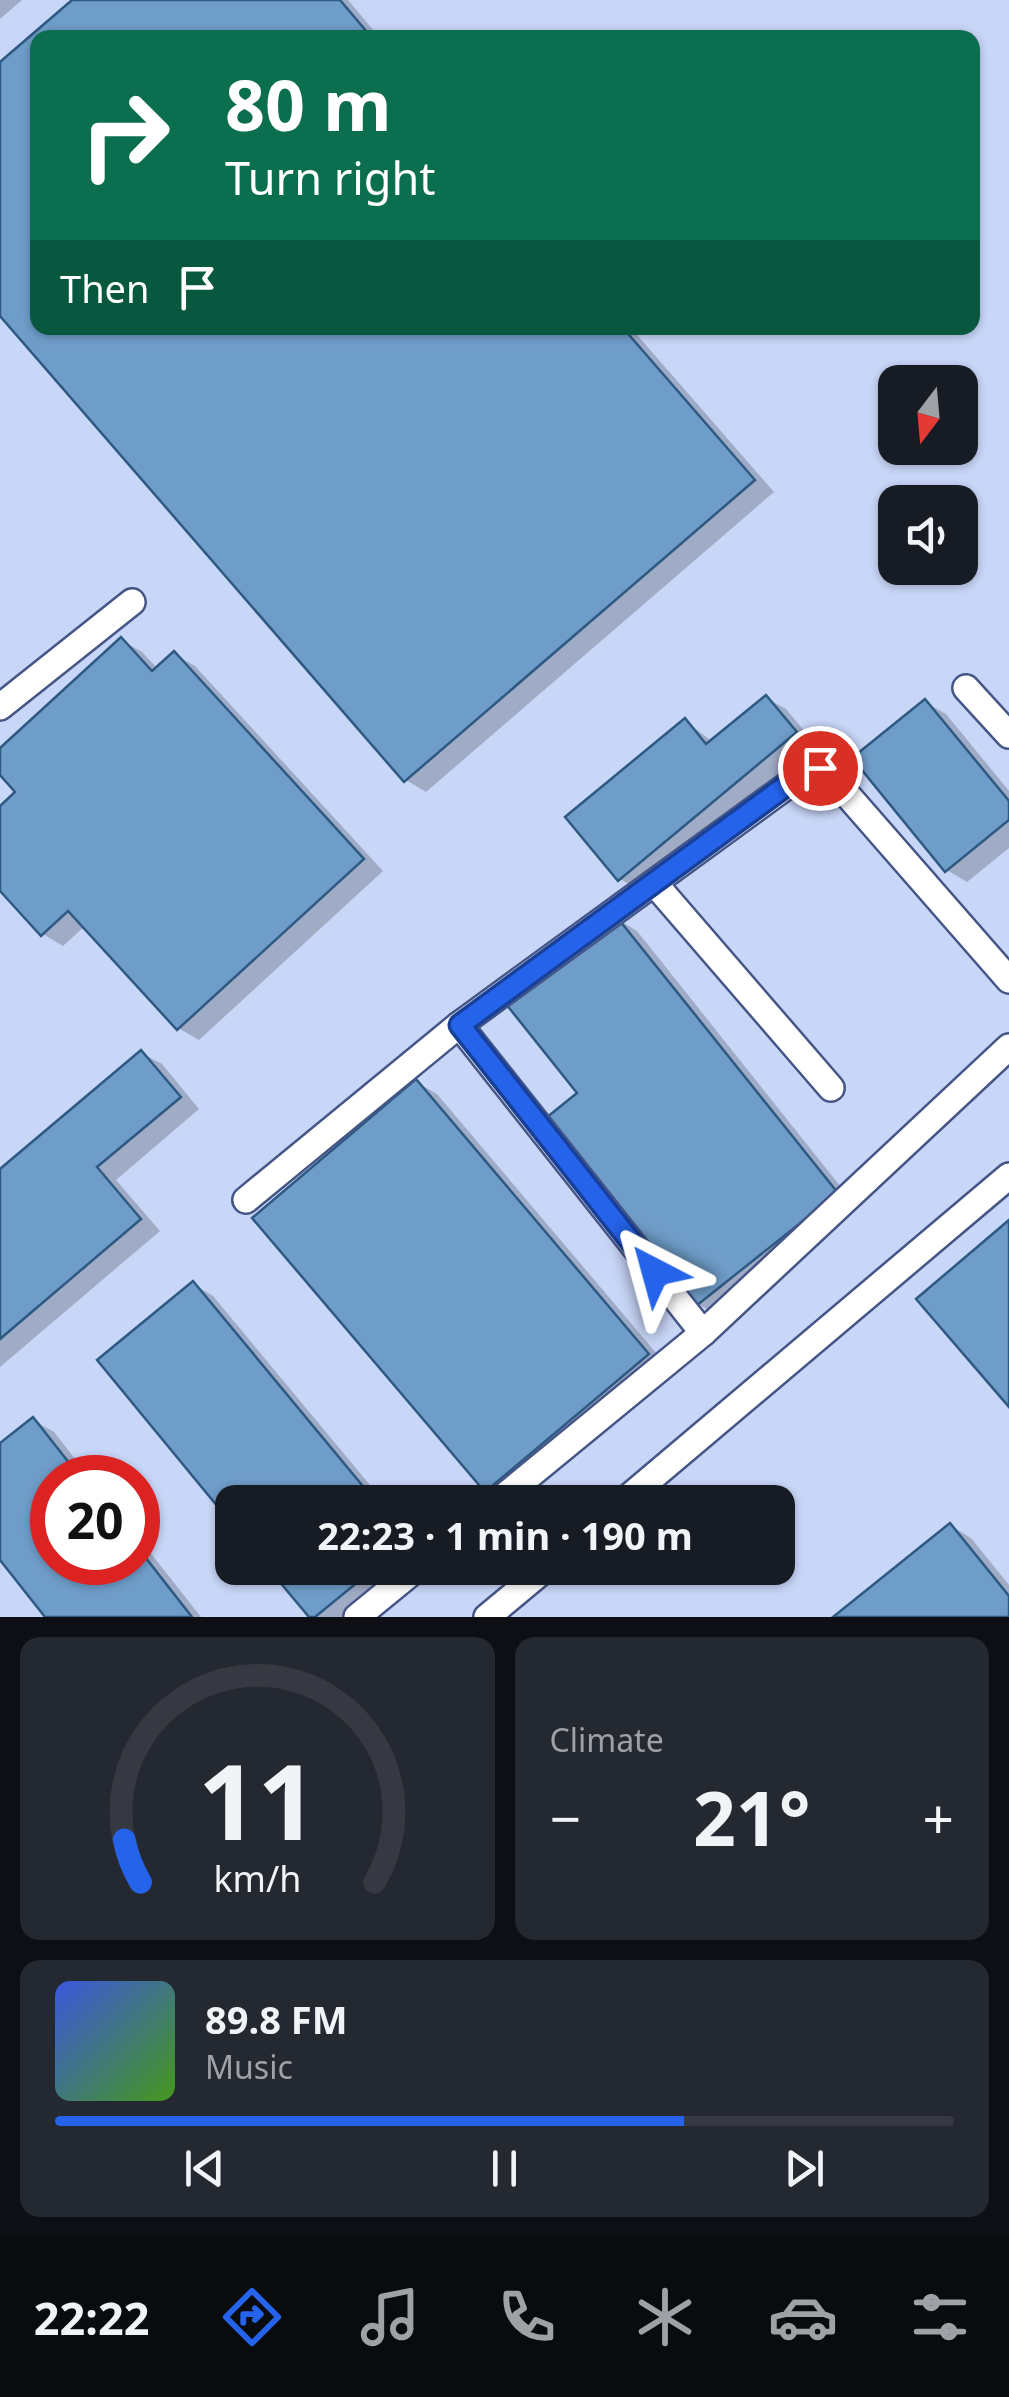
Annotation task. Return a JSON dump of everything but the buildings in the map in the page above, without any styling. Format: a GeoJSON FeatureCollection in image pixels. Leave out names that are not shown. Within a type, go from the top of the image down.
{"type":"FeatureCollection","features":[{"type":"Feature","properties":{"kind":"lane"},"geometry":{"type":"LineString","coordinates":[[0,707],[132,602]]}},
{"type":"Feature","properties":{"kind":"lane"},"geometry":{"type":"LineString","coordinates":[[966,688],[1009,735]]}},
{"type":"Feature","properties":{"kind":"lane"},"geometry":{"type":"LineString","coordinates":[[246,1200],[460,1025],[810,768],[820,768],[1009,980]]}},
{"type":"Feature","properties":{"kind":"lane"},"geometry":{"type":"LineString","coordinates":[[654,883],[831,1088]]}},
{"type":"Feature","properties":{"kind":"lane"},"geometry":{"type":"LineString","coordinates":[[460,1025],[704,1333]]}},
{"type":"Feature","properties":{"kind":"lane"},"geometry":{"type":"LineString","coordinates":[[517,1485],[704,1333],[1009,1047]]}},
{"type":"Feature","properties":{"kind":"lane"},"geometry":{"type":"LineString","coordinates":[[642,1485],[1009,1176]]}},
{"type":"Feature","properties":{"kind":"lane"},"geometry":{"type":"LineString","coordinates":[[357,1617],[396,1585]]}},
{"type":"Feature","properties":{"kind":"lane"},"geometry":{"type":"LineString","coordinates":[[487,1617],[526,1585]]}},
{"type":"Feature","properties":{"kind":"route"},"geometry":{"type":"LineString","coordinates":[[655,1272],[460,1025],[810,768],[820,768]]}}]}
